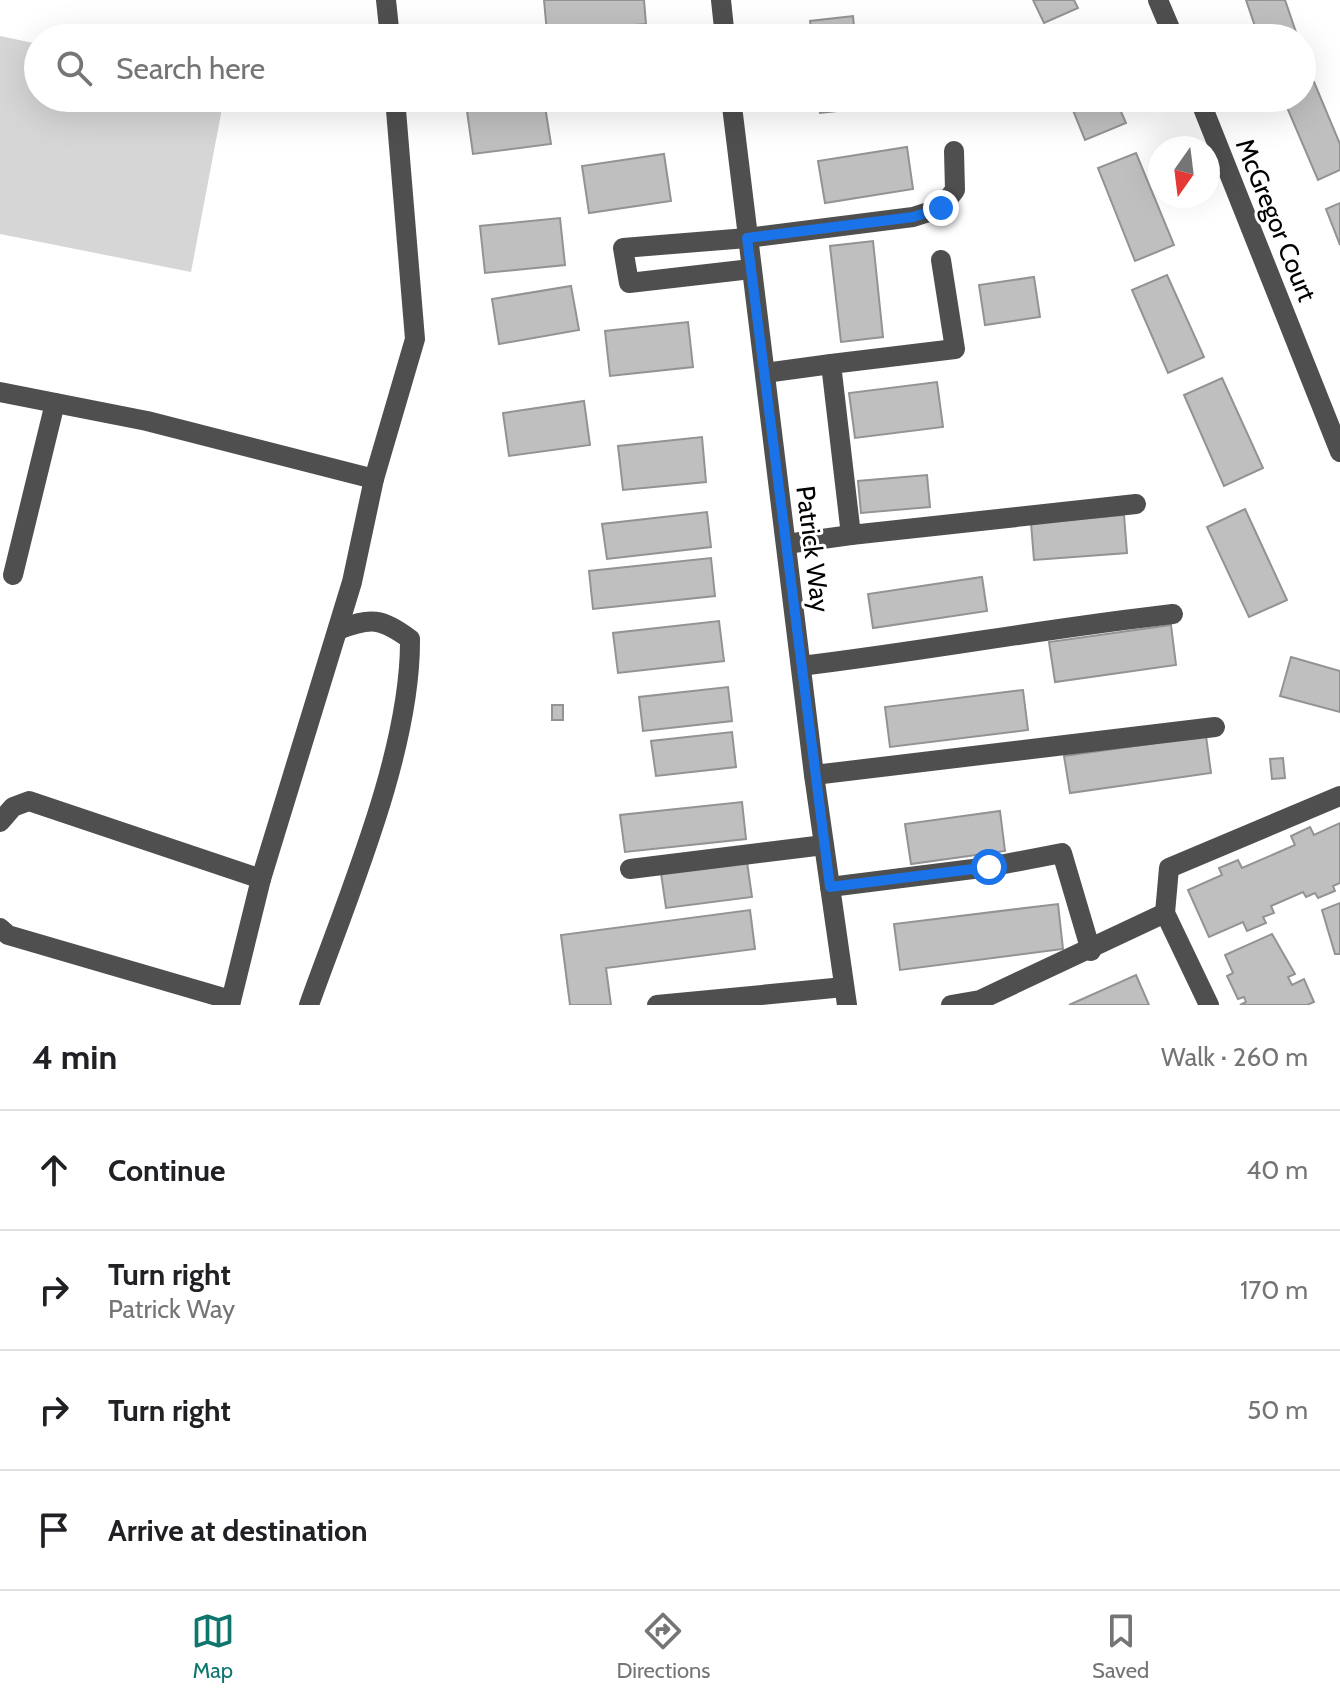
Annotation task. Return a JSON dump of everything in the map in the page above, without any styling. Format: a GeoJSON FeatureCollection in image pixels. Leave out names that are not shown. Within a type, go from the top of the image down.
{"type":"FeatureCollection","features":[{"type":"Feature","properties":{"kind":"street"},"geometry":{"type":"LineString","coordinates":[[386,0],[389,24]]}},
{"type":"Feature","properties":{"kind":"street"},"geometry":{"type":"LineString","coordinates":[[721,0],[724,24]]}},
{"type":"Feature","properties":{"kind":"street"},"geometry":{"type":"LineString","coordinates":[[1158,0],[1168,24]]}},
{"type":"Feature","properties":{"kind":"street"},"geometry":{"type":"LineString","coordinates":[[0,928],[8,935],[230,1003],[261,879],[352,582],[374,479],[415,339],[396,112]]}},
{"type":"Feature","properties":{"kind":"street","name":"Patrick Way"},"geometry":{"type":"LineString","coordinates":[[733,112],[814,775],[846,996]]}},
{"type":"Feature","properties":{"kind":"street","name":"McGregor Court"},"geometry":{"type":"LineString","coordinates":[[1205,112],[1340,452]]}},
{"type":"Feature","properties":{"kind":"street"},"geometry":{"type":"LineString","coordinates":[[751,269],[629,283],[623,248],[747,238],[913,217],[941,208],[955,190],[954,151]]}},
{"type":"Feature","properties":{"kind":"street"},"geometry":{"type":"LineString","coordinates":[[765,373],[955,349],[941,260]]}},
{"type":"Feature","properties":{"kind":"street"},"geometry":{"type":"LineString","coordinates":[[831,364],[851,535]]}},
{"type":"Feature","properties":{"kind":"street"},"geometry":{"type":"LineString","coordinates":[[0,392],[147,421],[374,479]]}},
{"type":"Feature","properties":{"kind":"street"},"geometry":{"type":"LineString","coordinates":[[13,575],[55,403]]}},
{"type":"Feature","properties":{"kind":"street"},"geometry":{"type":"LineString","coordinates":[[786,544],[1136,504]]}},
{"type":"Feature","properties":{"kind":"street"},"geometry":{"type":"LineString","coordinates":[[801,666],[926,651],[1046,628],[1173,614]]}},
{"type":"Feature","properties":{"kind":"street"},"geometry":{"type":"LineString","coordinates":[[309,1005],[380,802],[410,674],[410,639],[388,623],[363,620],[338,630]]}},
{"type":"Feature","properties":{"kind":"street"},"geometry":{"type":"LineString","coordinates":[[814,775],[1215,727]]}},
{"type":"Feature","properties":{"kind":"street"},"geometry":{"type":"LineString","coordinates":[[1209,1005],[1165,913],[1169,868],[1340,796]]}},
{"type":"Feature","properties":{"kind":"street"},"geometry":{"type":"LineString","coordinates":[[0,822],[13,807],[29,801],[261,879]]}},
{"type":"Feature","properties":{"kind":"street"},"geometry":{"type":"LineString","coordinates":[[630,869],[824,845]]}},
{"type":"Feature","properties":{"kind":"street"},"geometry":{"type":"LineString","coordinates":[[830,887],[989,867],[1062,853],[1091,951]]}},
{"type":"Feature","properties":{"kind":"street"},"geometry":{"type":"LineString","coordinates":[[951,1005],[980,1000],[1091,951],[1165,913]]}},
{"type":"Feature","properties":{"kind":"street"},"geometry":{"type":"LineString","coordinates":[[657,1005],[846,996]]}},
{"type":"Feature","properties":{"kind":"shaded area"},"geometry":{"type":"Polygon","coordinates":[[[0,36],[24,41],[24,112],[221,112],[191,272],[0,234],[0,36]]]}},
{"type":"Feature","properties":{"kind":"building"},"geometry":{"type":"Polygon","coordinates":[[[544,0],[644,0],[646,24],[546,24],[544,0]]]}},
{"type":"Feature","properties":{"kind":"building"},"geometry":{"type":"Polygon","coordinates":[[[1033,0],[1074,0],[1078,8],[1044,23],[1033,0]]]}},
{"type":"Feature","properties":{"kind":"building"},"geometry":{"type":"Polygon","coordinates":[[[1246,0],[1285,0],[1293,24],[1254,24],[1246,0]]]}},
{"type":"Feature","properties":{"kind":"building"},"geometry":{"type":"Polygon","coordinates":[[[853,16],[854,24],[810,24],[810,21],[853,16]]]}},
{"type":"Feature","properties":{"kind":"building"},"geometry":{"type":"Polygon","coordinates":[[[1316,87],[1340,144],[1340,170],[1318,180],[1289,112],[1316,112],[1316,87]]]}},
{"type":"Feature","properties":{"kind":"building"},"geometry":{"type":"Polygon","coordinates":[[[467,112],[546,112],[551,144],[473,154],[467,112]]]}},
{"type":"Feature","properties":{"kind":"building"},"geometry":{"type":"Polygon","coordinates":[[[1074,112],[1121,112],[1126,123],[1085,140],[1074,112]]]}},
{"type":"Feature","properties":{"kind":"building"},"geometry":{"type":"Polygon","coordinates":[[[907,147],[913,189],[825,203],[818,161],[907,147]]]}},
{"type":"Feature","properties":{"kind":"building"},"geometry":{"type":"Polygon","coordinates":[[[1136,153],[1148,182],[1148,208],[1159,208],[1174,245],[1135,261],[1098,168],[1136,153]]]}},
{"type":"Feature","properties":{"kind":"building"},"geometry":{"type":"Polygon","coordinates":[[[664,154],[671,201],[589,213],[582,166],[664,154]]]}},
{"type":"Feature","properties":{"kind":"building"},"geometry":{"type":"Polygon","coordinates":[[[1340,203],[1340,245],[1326,209],[1340,203]]]}},
{"type":"Feature","properties":{"kind":"building"},"geometry":{"type":"Polygon","coordinates":[[[560,218],[565,265],[485,273],[480,226],[560,218]]]}},
{"type":"Feature","properties":{"kind":"building"},"geometry":{"type":"Polygon","coordinates":[[[873,241],[883,337],[841,342],[830,246],[873,241]]]}},
{"type":"Feature","properties":{"kind":"building"},"geometry":{"type":"Polygon","coordinates":[[[1167,275],[1204,357],[1168,373],[1132,290],[1167,275]]]}},
{"type":"Feature","properties":{"kind":"building"},"geometry":{"type":"Polygon","coordinates":[[[1034,277],[1040,317],[985,325],[979,285],[1034,277]]]}},
{"type":"Feature","properties":{"kind":"building"},"geometry":{"type":"Polygon","coordinates":[[[571,286],[579,330],[499,344],[492,299],[571,286]]]}},
{"type":"Feature","properties":{"kind":"building"},"geometry":{"type":"Polygon","coordinates":[[[688,322],[693,367],[610,376],[605,331],[688,322]]]}},
{"type":"Feature","properties":{"kind":"building"},"geometry":{"type":"Polygon","coordinates":[[[1222,378],[1263,468],[1224,486],[1184,395],[1222,378]]]}},
{"type":"Feature","properties":{"kind":"building"},"geometry":{"type":"Polygon","coordinates":[[[937,382],[943,427],[855,438],[849,393],[937,382]]]}},
{"type":"Feature","properties":{"kind":"building"},"geometry":{"type":"Polygon","coordinates":[[[584,401],[590,445],[509,456],[503,413],[584,401]]]}},
{"type":"Feature","properties":{"kind":"building"},"geometry":{"type":"Polygon","coordinates":[[[702,437],[706,482],[623,490],[618,446],[702,437]]]}},
{"type":"Feature","properties":{"kind":"building"},"geometry":{"type":"Polygon","coordinates":[[[927,475],[930,507],[861,513],[858,481],[927,475]]]}},
{"type":"Feature","properties":{"kind":"building"},"geometry":{"type":"Polygon","coordinates":[[[1245,509],[1287,600],[1249,617],[1207,527],[1245,509]]]}},
{"type":"Feature","properties":{"kind":"building"},"geometry":{"type":"Polygon","coordinates":[[[707,512],[711,547],[607,559],[602,524],[707,512]]]}},
{"type":"Feature","properties":{"kind":"building"},"geometry":{"type":"Polygon","coordinates":[[[1124,515],[1127,553],[1034,560],[1031,523],[1124,515]]]}},
{"type":"Feature","properties":{"kind":"building"},"geometry":{"type":"Polygon","coordinates":[[[711,558],[715,596],[593,609],[589,571],[711,558]]]}},
{"type":"Feature","properties":{"kind":"building"},"geometry":{"type":"Polygon","coordinates":[[[982,577],[987,611],[873,628],[868,594],[982,577]]]}},
{"type":"Feature","properties":{"kind":"building"},"geometry":{"type":"Polygon","coordinates":[[[719,621],[724,661],[618,673],[613,633],[719,621]]]}},
{"type":"Feature","properties":{"kind":"building"},"geometry":{"type":"Polygon","coordinates":[[[1171,625],[1176,665],[1055,682],[1049,642],[1171,625]]]}},
{"type":"Feature","properties":{"kind":"building"},"geometry":{"type":"Polygon","coordinates":[[[1291,657],[1340,671],[1340,712],[1280,696],[1291,657]]]}},
{"type":"Feature","properties":{"kind":"building"},"geometry":{"type":"Polygon","coordinates":[[[728,687],[732,721],[643,731],[639,697],[728,687]]]}},
{"type":"Feature","properties":{"kind":"building"},"geometry":{"type":"Polygon","coordinates":[[[1023,690],[1028,730],[890,747],[885,707],[1023,690]]]}},
{"type":"Feature","properties":{"kind":"building"},"geometry":{"type":"Polygon","coordinates":[[[552,705],[563,705],[563,720],[552,720],[552,705]]]}},
{"type":"Feature","properties":{"kind":"building"},"geometry":{"type":"Polygon","coordinates":[[[732,732],[736,767],[656,776],[651,741],[732,732]]]}},
{"type":"Feature","properties":{"kind":"building"},"geometry":{"type":"Polygon","coordinates":[[[1206,736],[1211,773],[1070,793],[1064,756],[1206,736]]]}},
{"type":"Feature","properties":{"kind":"building"},"geometry":{"type":"Polygon","coordinates":[[[1283,758],[1285,778],[1272,779],[1270,759],[1283,758]]]}},
{"type":"Feature","properties":{"kind":"building"},"geometry":{"type":"Polygon","coordinates":[[[742,802],[746,839],[625,852],[620,815],[742,802]]]}},
{"type":"Feature","properties":{"kind":"building"},"geometry":{"type":"Polygon","coordinates":[[[1000,811],[1005,851],[911,864],[905,824],[1000,811]]]}},
{"type":"Feature","properties":{"kind":"building"},"geometry":{"type":"Polygon","coordinates":[[[1340,823],[1340,883],[1333,886],[1335,891],[1318,898],[1315,893],[1306,897],[1303,892],[1271,906],[1274,913],[1263,917],[1266,923],[1247,931],[1243,922],[1209,937],[1188,890],[1222,875],[1219,868],[1238,860],[1242,868],[1295,845],[1291,836],[1310,827],[1314,835],[1340,823]]]}},
{"type":"Feature","properties":{"kind":"building"},"geometry":{"type":"Polygon","coordinates":[[[747,862],[752,897],[666,908],[661,873],[747,862]]]}},
{"type":"Feature","properties":{"kind":"building"},"geometry":{"type":"Polygon","coordinates":[[[1340,903],[1340,954],[1335,954],[1322,910],[1340,903]]]}},
{"type":"Feature","properties":{"kind":"building"},"geometry":{"type":"Polygon","coordinates":[[[1058,904],[1063,949],[900,970],[894,924],[1058,904]]]}},
{"type":"Feature","properties":{"kind":"building"},"geometry":{"type":"Polygon","coordinates":[[[750,910],[755,949],[606,968],[611,1005],[570,1005],[561,935],[750,910]]]}},
{"type":"Feature","properties":{"kind":"building"},"geometry":{"type":"Polygon","coordinates":[[[1272,934],[1295,974],[1288,977],[1292,985],[1304,979],[1314,1002],[1307,1005],[1240,1005],[1246,1002],[1244,997],[1238,999],[1227,976],[1233,973],[1225,955],[1272,934]]]}},
{"type":"Feature","properties":{"kind":"building"},"geometry":{"type":"Polygon","coordinates":[[[1136,975],[1149,1005],[1069,1005],[1136,975]]]}},
{"type":"Feature","properties":{"kind":"route"},"geometry":{"type":"LineString","coordinates":[[941,208],[913,217],[747,238],[830,887],[989,867]]}}]}
